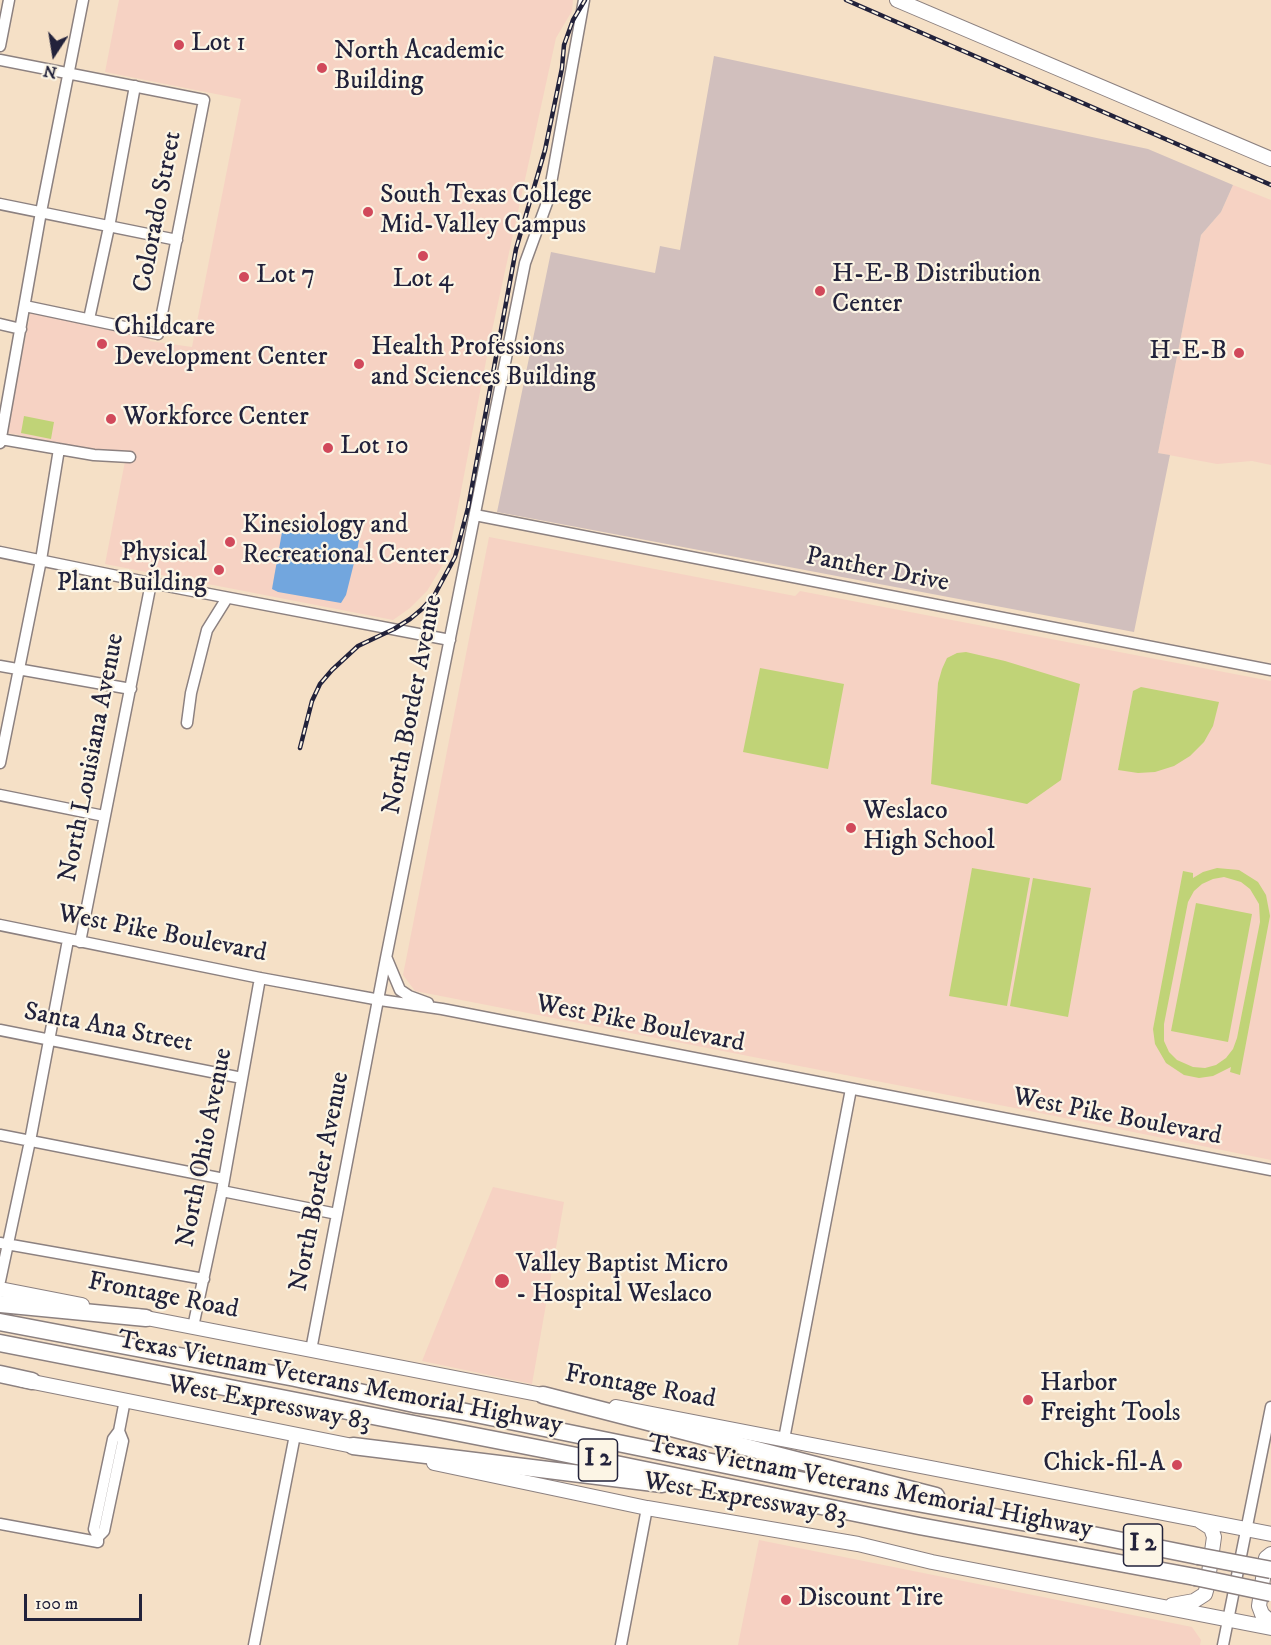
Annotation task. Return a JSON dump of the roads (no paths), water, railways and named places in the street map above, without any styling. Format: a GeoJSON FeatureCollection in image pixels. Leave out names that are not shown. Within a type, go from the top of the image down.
{"type":"FeatureCollection","features":[{"type":"Feature","properties":{"kind":"highway"},"geometry":{"type":"LineString","coordinates":[[0,1304],[146,1318]]}},
{"type":"Feature","properties":{"kind":"highway","name":"Texas Vietnam Veterans Memorial Highway"},"geometry":{"type":"LineString","coordinates":[[0,1322],[295,1378],[414,1404],[472,1413],[873,1495],[1271,1570]]}},
{"type":"Feature","properties":{"kind":"highway","name":"Texas Vietnam Veterans Memorial Highway"},"geometry":{"type":"LineString","coordinates":[[0,1343],[552,1451],[796,1502],[1271,1593]]}},
{"type":"Feature","properties":{"kind":"highway"},"geometry":{"type":"LineString","coordinates":[[0,1375],[32,1382]]}},
{"type":"Feature","properties":{"kind":"highway"},"geometry":{"type":"LineString","coordinates":[[543,1395],[1088,1534]]}},
{"type":"Feature","properties":{"kind":"highway"},"geometry":{"type":"LineString","coordinates":[[353,1446],[796,1502]]}},
{"type":"Feature","properties":{"kind":"main road"},"geometry":{"type":"LineString","coordinates":[[897,0],[1271,159]]}},
{"type":"Feature","properties":{"kind":"main road","name":"Frontage Road"},"geometry":{"type":"LineString","coordinates":[[0,1289],[1271,1534]]}},
{"type":"Feature","properties":{"kind":"main road","name":"West Expressway 83"},"geometry":{"type":"LineString","coordinates":[[32,1382],[647,1508],[858,1544],[932,1563],[1271,1628]]}},
{"type":"Feature","properties":{"kind":"main road"},"geometry":{"type":"LineString","coordinates":[[1164,1607],[1194,1601],[1205,1594],[1214,1537],[1211,1528],[1195,1519]]}},
{"type":"Feature","properties":{"kind":"main road"},"geometry":{"type":"LineString","coordinates":[[1271,1554],[1266,1558],[1258,1606],[1262,1614],[1271,1622]]}},
{"type":"Feature","properties":{"kind":"street"},"geometry":{"type":"LineString","coordinates":[[0,46],[9,0]]}},
{"type":"Feature","properties":{"kind":"street"},"geometry":{"type":"LineString","coordinates":[[83,0],[41,212],[0,440],[94,455],[130,457]]}},
{"type":"Feature","properties":{"kind":"street","name":"North Border Avenue"},"geometry":{"type":"LineString","coordinates":[[311,1350],[380,1000],[386,958],[525,263],[548,200],[584,0]]}},
{"type":"Feature","properties":{"kind":"street"},"geometry":{"type":"LineString","coordinates":[[0,60],[135,86],[109,227],[89,319],[25,306]]}},
{"type":"Feature","properties":{"kind":"street","name":"Colorado Street"},"geometry":{"type":"LineString","coordinates":[[89,319],[158,334],[177,240],[204,100],[135,86]]}},
{"type":"Feature","properties":{"kind":"street"},"geometry":{"type":"LineString","coordinates":[[0,204],[177,240]]}},
{"type":"Feature","properties":{"kind":"street"},"geometry":{"type":"LineString","coordinates":[[0,324],[21,329]]}},
{"type":"Feature","properties":{"kind":"street"},"geometry":{"type":"LineString","coordinates":[[0,763],[41,560],[59,449]]}},
{"type":"Feature","properties":{"kind":"street","name":"Panther Drive"},"geometry":{"type":"LineString","coordinates":[[475,514],[1271,670]]}},
{"type":"Feature","properties":{"kind":"street"},"geometry":{"type":"LineString","coordinates":[[0,552],[450,640]]}},
{"type":"Feature","properties":{"kind":"street","name":"North Louisiana Avenue"},"geometry":{"type":"LineString","coordinates":[[80,942],[151,583]]}},
{"type":"Feature","properties":{"kind":"street"},"geometry":{"type":"LineString","coordinates":[[187,723],[191,693],[207,630],[227,598]]}},
{"type":"Feature","properties":{"kind":"street"},"geometry":{"type":"LineString","coordinates":[[0,666],[131,689]]}},
{"type":"Feature","properties":{"kind":"street"},"geometry":{"type":"LineString","coordinates":[[0,795],[104,816]]}},
{"type":"Feature","properties":{"kind":"street","name":"West Pike Boulevard"},"geometry":{"type":"LineString","coordinates":[[0,925],[260,978],[442,1009],[1271,1170]]}},
{"type":"Feature","properties":{"kind":"street"},"geometry":{"type":"LineString","coordinates":[[0,1281],[4,1244],[30,1141],[68,940]]}},
{"type":"Feature","properties":{"kind":"street"},"geometry":{"type":"LineString","coordinates":[[386,958],[400,990],[442,1009]]}},
{"type":"Feature","properties":{"kind":"street","name":"North Ohio Avenue"},"geometry":{"type":"LineString","coordinates":[[193,1327],[222,1191],[260,978]]}},
{"type":"Feature","properties":{"kind":"street","name":"Santa Ana Street"},"geometry":{"type":"LineString","coordinates":[[0,1030],[242,1078]]}},
{"type":"Feature","properties":{"kind":"street"},"geometry":{"type":"LineString","coordinates":[[784,1439],[851,1089]]}},
{"type":"Feature","properties":{"kind":"street"},"geometry":{"type":"LineString","coordinates":[[0,1135],[224,1179]]}},
{"type":"Feature","properties":{"kind":"street"},"geometry":{"type":"LineString","coordinates":[[222,1191],[337,1214]]}},
{"type":"Feature","properties":{"kind":"street"},"geometry":{"type":"LineString","coordinates":[[4,1244],[204,1279]]}},
{"type":"Feature","properties":{"kind":"street"},"geometry":{"type":"LineString","coordinates":[[0,1524],[98,1542],[94,1529],[113,1439],[119,1431],[124,1400]]}},
{"type":"Feature","properties":{"kind":"street"},"geometry":{"type":"LineString","coordinates":[[1222,1645],[1248,1529],[1271,1407]]}},
{"type":"Feature","properties":{"kind":"street"},"geometry":{"type":"LineString","coordinates":[[254,1645],[295,1435]]}},
{"type":"Feature","properties":{"kind":"street"},"geometry":{"type":"LineString","coordinates":[[621,1645],[647,1508]]}},
{"type":"Feature","properties":{"kind":"water"},"geometry":{"type":"Polygon","coordinates":[[[291,522],[349,531],[357,535],[359,540],[357,551],[346,595],[341,603],[272,589],[282,532],[291,522]]]}},
{"type":"Feature","properties":{"kind":"railway"},"geometry":{"type":"LineString","coordinates":[[300,748],[312,701],[320,684],[358,646],[394,629],[422,609],[434,596],[455,557],[468,508],[516,249],[545,150],[562,68],[564,45],[573,20],[585,0]]}},
{"type":"Feature","properties":{"kind":"railway"},"geometry":{"type":"LineString","coordinates":[[846,0],[1271,185]]}},
{"type":"Feature","properties":{"kind":"place","name":"Lot 1"},"geometry":{"type":"Point","coordinates":[179,45]}},
{"type":"Feature","properties":{"kind":"place","name":"North Academic Building"},"geometry":{"type":"Point","coordinates":[322,68]}},
{"type":"Feature","properties":{"kind":"place","name":"South Texas College Mid-Valley Campus"},"geometry":{"type":"Point","coordinates":[368,212]}},
{"type":"Feature","properties":{"kind":"place","name":"Lot 4"},"geometry":{"type":"Point","coordinates":[423,256]}},
{"type":"Feature","properties":{"kind":"place","name":"Lot 7"},"geometry":{"type":"Point","coordinates":[244,277]}},
{"type":"Feature","properties":{"kind":"place","name":"H-E-B Distribution Center"},"geometry":{"type":"Point","coordinates":[820,291]}},
{"type":"Feature","properties":{"kind":"place","name":"Childcare Development Center"},"geometry":{"type":"Point","coordinates":[102,344]}},
{"type":"Feature","properties":{"kind":"place","name":"H-E-B"},"geometry":{"type":"Point","coordinates":[1239,353]}},
{"type":"Feature","properties":{"kind":"place","name":"Health Professions and Sciences Building"},"geometry":{"type":"Point","coordinates":[359,364]}},
{"type":"Feature","properties":{"kind":"place","name":"Workforce Center"},"geometry":{"type":"Point","coordinates":[111,419]}},
{"type":"Feature","properties":{"kind":"place","name":"Lot 10"},"geometry":{"type":"Point","coordinates":[328,448]}},
{"type":"Feature","properties":{"kind":"place","name":"Kinesiology and Recreational Center"},"geometry":{"type":"Point","coordinates":[230,542]}},
{"type":"Feature","properties":{"kind":"place","name":"Physical Plant Building"},"geometry":{"type":"Point","coordinates":[219,570]}},
{"type":"Feature","properties":{"kind":"place","name":"Weslaco High School"},"geometry":{"type":"Point","coordinates":[851,828]}},
{"type":"Feature","properties":{"kind":"place","name":"Valley Baptist Micro - Hospital Weslaco"},"geometry":{"type":"Point","coordinates":[502,1281]}},
{"type":"Feature","properties":{"kind":"place","name":"Harbor Freight Tools"},"geometry":{"type":"Point","coordinates":[1028,1400]}},
{"type":"Feature","properties":{"kind":"place","name":"Chick-fil-A"},"geometry":{"type":"Point","coordinates":[1177,1465]}},
{"type":"Feature","properties":{"kind":"place","name":"Discount Tire"},"geometry":{"type":"Point","coordinates":[786,1600]}}]}
